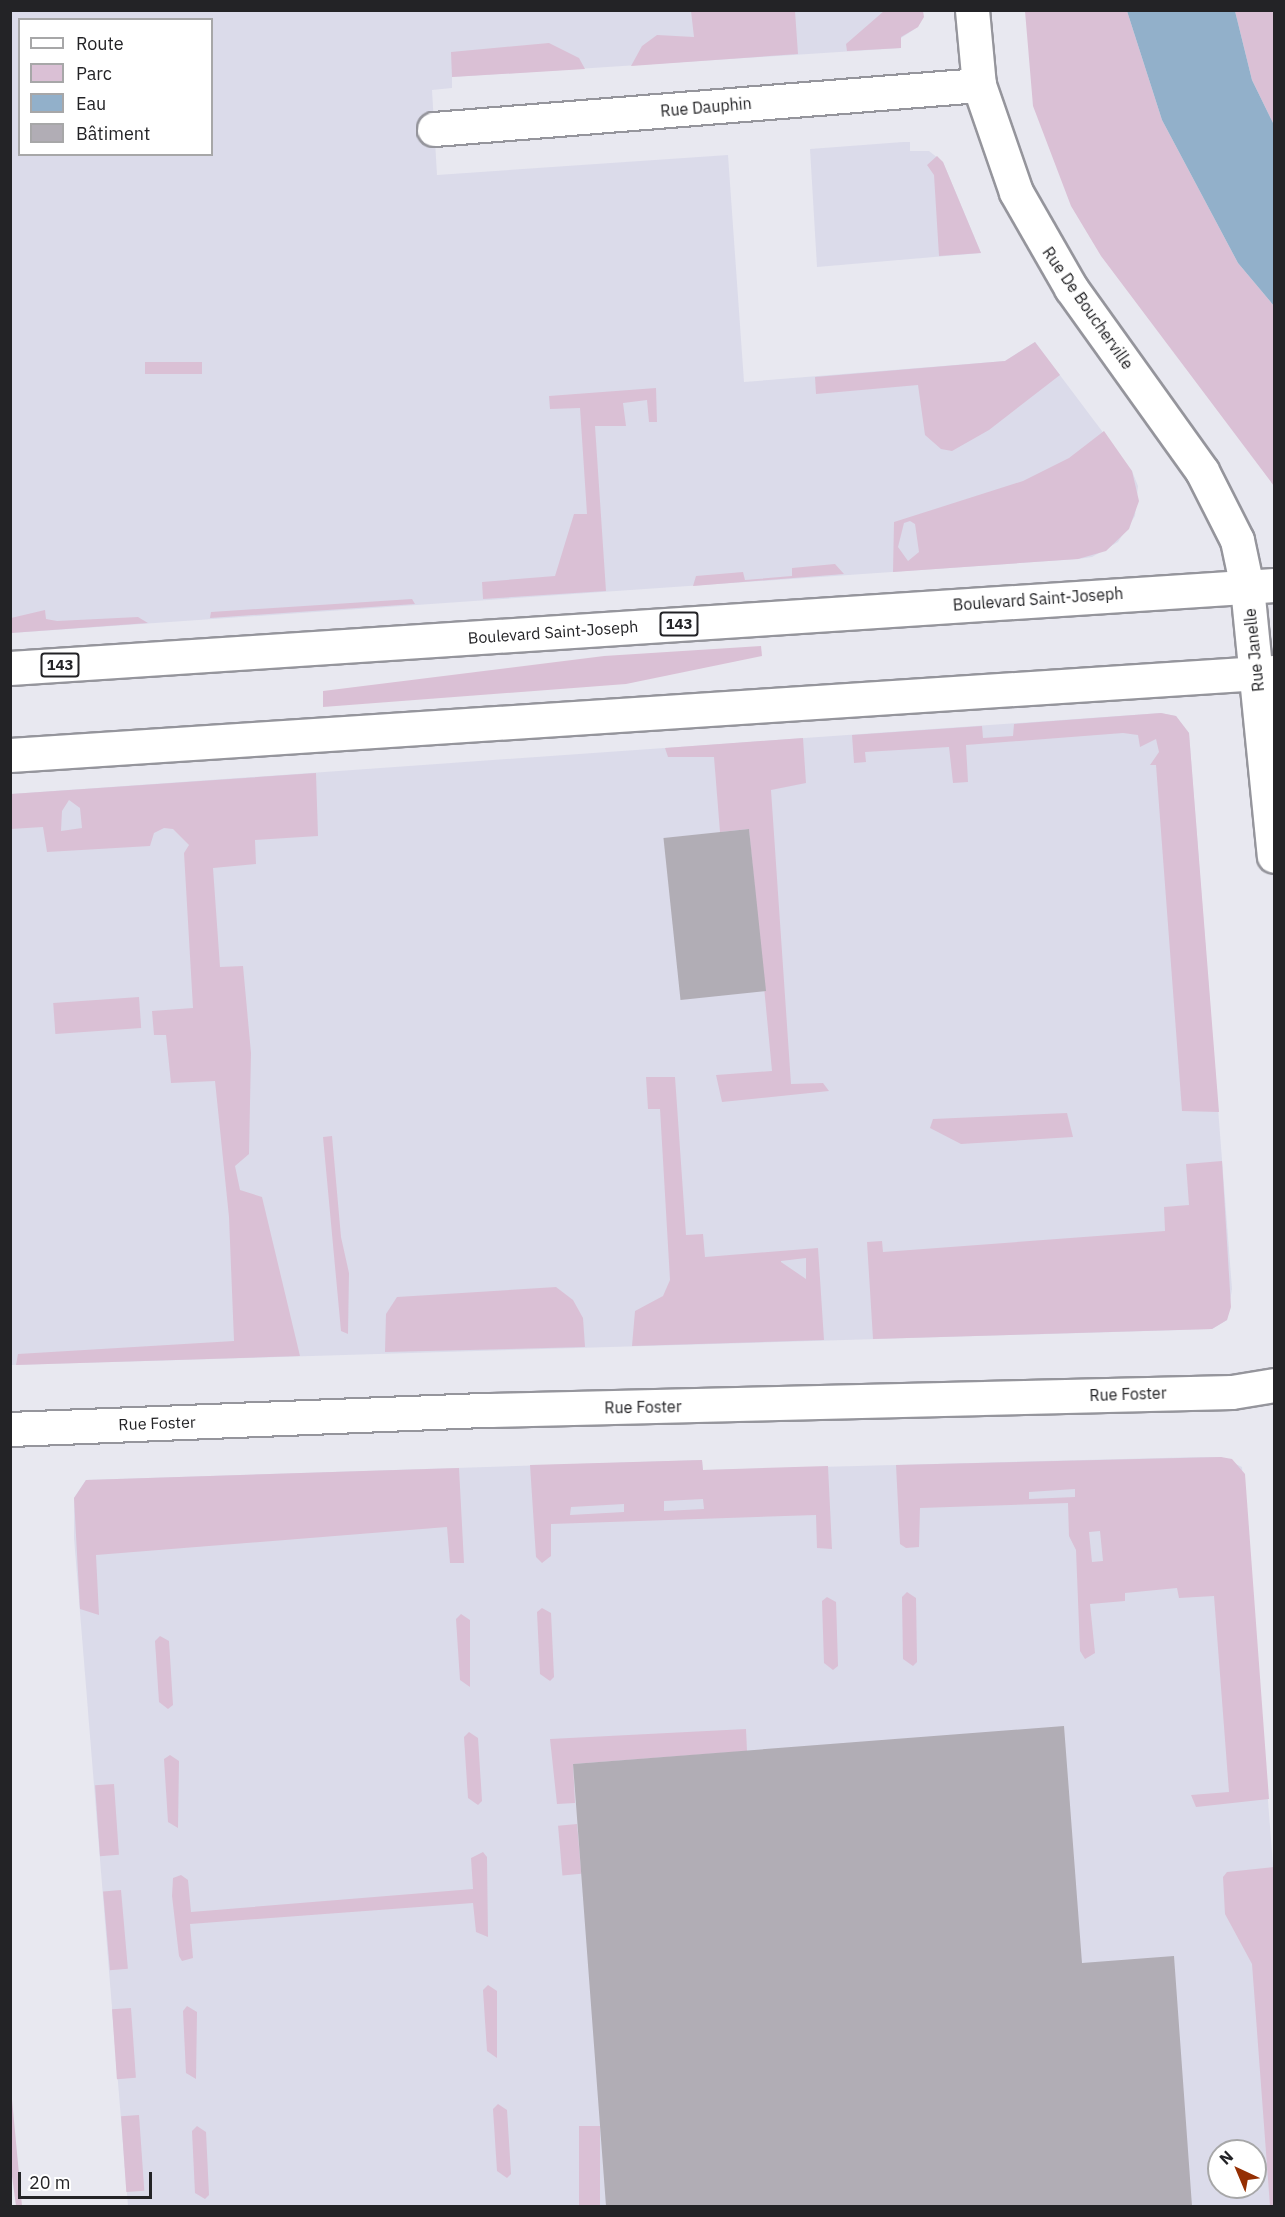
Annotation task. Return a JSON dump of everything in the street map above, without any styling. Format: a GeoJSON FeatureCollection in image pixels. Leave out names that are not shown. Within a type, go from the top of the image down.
{"type":"FeatureCollection","features":[{"type":"Feature","properties":{"kind":"main road","name":"Rue De Boucherville"},"geometry":{"type":"LineString","coordinates":[[972,10],[979,85],[999,150],[1028,216],[1071,288],[1202,471],[1261,586]]}},
{"type":"Feature","properties":{"kind":"main road","name":"Rue Dauphin"},"geometry":{"type":"LineString","coordinates":[[434,129],[979,85]]}},
{"type":"Feature","properties":{"kind":"main road","name":"Boulevard Saint-Joseph"},"geometry":{"type":"LineString","coordinates":[[10,668],[1261,586]]}},
{"type":"Feature","properties":{"kind":"main road","name":"Rue Janelle"},"geometry":{"type":"LineString","coordinates":[[1261,586],[1275,856]]}},
{"type":"Feature","properties":{"kind":"main road"},"geometry":{"type":"LineString","coordinates":[[10,755],[1266,672]]}},
{"type":"Feature","properties":{"kind":"main road","name":"Rue Foster"},"geometry":{"type":"LineString","coordinates":[[10,1429],[478,1410],[1232,1392],[1275,1385]]}},
{"type":"Feature","properties":{"kind":"shaded area"},"geometry":{"type":"Polygon","coordinates":[[[11,11],[923,11],[918,27],[901,38],[901,48],[452,77],[452,88],[432,90],[437,175],[728,155],[744,382],[1005,361],[1035,342],[1132,471],[1138,486],[1135,516],[1118,542],[1092,557],[11,633],[11,11]]]}},
{"type":"Feature","properties":{"kind":"shaded area"},"geometry":{"type":"Polygon","coordinates":[[[910,142],[910,151],[929,151],[943,162],[981,253],[817,267],[810,149],[910,142]]]}},
{"type":"Feature","properties":{"kind":"shaded area"},"geometry":{"type":"Polygon","coordinates":[[[1161,713],[1176,716],[1189,733],[1232,1289],[1227,1320],[1212,1329],[11,1365],[11,794],[1161,713]]]}},
{"type":"Feature","properties":{"kind":"shaded area"},"geometry":{"type":"Polygon","coordinates":[[[1201,1457],[1221,1457],[1242,1467],[1274,1878],[1274,2206],[128,2206],[74,1538],[74,1498],[86,1480],[702,1460],[703,1470],[1201,1457]]]}},
{"type":"Feature","properties":{"kind":"green space"},"geometry":{"type":"Polygon","coordinates":[[[691,11],[795,11],[798,54],[631,66],[642,46],[657,35],[694,37],[691,11]]]}},
{"type":"Feature","properties":{"kind":"green space"},"geometry":{"type":"Polygon","coordinates":[[[884,11],[923,11],[924,17],[918,27],[901,37],[901,48],[847,51],[846,44],[884,11]]]}},
{"type":"Feature","properties":{"kind":"green space"},"geometry":{"type":"Polygon","coordinates":[[[1025,11],[1127,11],[1162,120],[1238,263],[1274,306],[1274,486],[1101,256],[1071,206],[1033,106],[1025,11]]]}},
{"type":"Feature","properties":{"kind":"green space"},"geometry":{"type":"Polygon","coordinates":[[[1235,11],[1274,11],[1274,125],[1252,80],[1235,11]]]}},
{"type":"Feature","properties":{"kind":"green space"},"geometry":{"type":"Polygon","coordinates":[[[549,43],[579,58],[585,69],[452,77],[451,52],[549,43]]]}},
{"type":"Feature","properties":{"kind":"green space"},"geometry":{"type":"Polygon","coordinates":[[[937,156],[943,162],[981,253],[939,256],[934,175],[927,165],[937,156]]]}},
{"type":"Feature","properties":{"kind":"green space"},"geometry":{"type":"Polygon","coordinates":[[[1035,342],[1060,375],[989,430],[952,451],[941,449],[925,435],[918,385],[816,394],[815,377],[1005,361],[1035,342]]]}},
{"type":"Feature","properties":{"kind":"green space"},"geometry":{"type":"Polygon","coordinates":[[[145,362],[202,362],[202,374],[145,374],[145,362]]]}},
{"type":"Feature","properties":{"kind":"green space"},"geometry":{"type":"Polygon","coordinates":[[[656,388],[657,422],[649,422],[647,400],[623,403],[626,426],[595,426],[606,591],[483,599],[482,582],[555,576],[574,514],[587,514],[580,408],[550,409],[549,396],[656,388]]]}},
{"type":"Feature","properties":{"kind":"green space"},"geometry":{"type":"Polygon","coordinates":[[[1104,431],[1132,471],[1139,501],[1129,529],[1106,551],[1078,559],[893,572],[894,522],[1023,481],[1069,458],[1104,431]],[[910,521],[904,523],[898,547],[908,561],[919,552],[915,524],[910,521]]]}},
{"type":"Feature","properties":{"kind":"green space"},"geometry":{"type":"Polygon","coordinates":[[[835,564],[844,574],[693,586],[696,576],[743,572],[745,580],[792,576],[792,568],[835,564]]]}},
{"type":"Feature","properties":{"kind":"green space"},"geometry":{"type":"Polygon","coordinates":[[[412,599],[415,604],[210,618],[211,612],[412,599]]]}},
{"type":"Feature","properties":{"kind":"green space"},"geometry":{"type":"Polygon","coordinates":[[[45,610],[46,619],[57,621],[138,617],[148,623],[11,633],[11,618],[45,610]]]}},
{"type":"Feature","properties":{"kind":"green space"},"geometry":{"type":"Polygon","coordinates":[[[761,646],[762,656],[626,684],[323,707],[323,691],[604,656],[761,646]]]}},
{"type":"Feature","properties":{"kind":"green space"},"geometry":{"type":"Polygon","coordinates":[[[1161,713],[1176,716],[1189,733],[1219,1112],[1182,1111],[1156,765],[1150,765],[1159,752],[1156,739],[1140,747],[1138,735],[1123,733],[966,745],[968,782],[953,783],[949,747],[865,752],[866,762],[854,763],[852,735],[982,726],[983,738],[1013,736],[1014,724],[1161,713]]]}},
{"type":"Feature","properties":{"kind":"green space"},"geometry":{"type":"Polygon","coordinates":[[[803,738],[806,783],[771,790],[791,1084],[823,1083],[829,1091],[722,1102],[716,1075],[772,1071],[749,829],[720,832],[714,757],[668,757],[665,748],[803,738]]]}},
{"type":"Feature","properties":{"kind":"green space"},"geometry":{"type":"Polygon","coordinates":[[[316,773],[318,836],[255,840],[256,864],[213,868],[220,967],[243,966],[251,1053],[249,1154],[235,1166],[240,1190],[262,1197],[300,1356],[16,1365],[18,1354],[234,1341],[229,1217],[215,1081],[171,1083],[166,1035],[154,1035],[152,1011],[193,1008],[184,853],[189,845],[173,829],[164,828],[154,833],[150,846],[47,852],[43,827],[11,829],[11,794],[316,773]],[[69,800],[62,811],[61,831],[82,828],[80,808],[69,800]]]}},
{"type":"Feature","properties":{"kind":"green space"},"geometry":{"type":"Polygon","coordinates":[[[139,997],[141,1028],[55,1034],[53,1003],[139,997]]]}},
{"type":"Feature","properties":{"kind":"green space"},"geometry":{"type":"Polygon","coordinates":[[[646,1077],[675,1077],[686,1235],[703,1234],[705,1257],[818,1248],[824,1340],[632,1346],[635,1311],[663,1296],[670,1280],[660,1109],[648,1109],[646,1077]],[[806,1258],[781,1261],[781,1262],[806,1279],[806,1258]]]}},
{"type":"Feature","properties":{"kind":"green space"},"geometry":{"type":"Polygon","coordinates":[[[1067,1113],[1073,1137],[961,1144],[930,1128],[933,1119],[1067,1113]]]}},
{"type":"Feature","properties":{"kind":"green space"},"geometry":{"type":"Polygon","coordinates":[[[332,1136],[341,1237],[349,1273],[348,1334],[341,1331],[323,1137],[332,1136]]]}},
{"type":"Feature","properties":{"kind":"green space"},"geometry":{"type":"Polygon","coordinates":[[[1222,1161],[1231,1307],[1227,1320],[1212,1329],[873,1339],[867,1242],[882,1241],[883,1252],[1165,1231],[1164,1207],[1189,1205],[1186,1164],[1222,1161]]]}},
{"type":"Feature","properties":{"kind":"green space"},"geometry":{"type":"Polygon","coordinates":[[[556,1287],[573,1300],[583,1318],[585,1347],[385,1352],[386,1314],[397,1297],[556,1287]]]}},
{"type":"Feature","properties":{"kind":"green space"},"geometry":{"type":"Polygon","coordinates":[[[1221,1457],[1232,1459],[1245,1474],[1269,1799],[1196,1807],[1191,1795],[1229,1792],[1214,1596],[1179,1598],[1177,1588],[1125,1593],[1125,1601],[1090,1604],[1095,1653],[1085,1659],[1080,1651],[1076,1550],[1069,1536],[1068,1503],[920,1508],[919,1547],[906,1548],[900,1544],[896,1465],[1221,1457]],[[1075,1489],[1029,1492],[1029,1499],[1075,1497],[1075,1489]],[[1100,1531],[1089,1532],[1092,1562],[1103,1561],[1100,1531]]]}},
{"type":"Feature","properties":{"kind":"green space"},"geometry":{"type":"Polygon","coordinates":[[[702,1460],[703,1470],[828,1466],[832,1549],[817,1548],[816,1515],[551,1524],[551,1556],[542,1563],[536,1557],[530,1465],[702,1460]],[[703,1499],[664,1501],[664,1511],[704,1509],[703,1499]],[[624,1504],[571,1507],[570,1515],[624,1512],[624,1504]]]}},
{"type":"Feature","properties":{"kind":"green space"},"geometry":{"type":"Polygon","coordinates":[[[459,1468],[464,1563],[450,1563],[447,1527],[96,1555],[99,1615],[80,1609],[74,1498],[86,1480],[459,1468]]]}},
{"type":"Feature","properties":{"kind":"green space"},"geometry":{"type":"Polygon","coordinates":[[[907,1592],[916,1598],[917,1662],[913,1666],[903,1659],[902,1597],[907,1592]]]}},
{"type":"Feature","properties":{"kind":"green space"},"geometry":{"type":"Polygon","coordinates":[[[827,1597],[836,1602],[838,1666],[833,1670],[824,1663],[822,1601],[827,1597]]]}},
{"type":"Feature","properties":{"kind":"green space"},"geometry":{"type":"Polygon","coordinates":[[[542,1608],[551,1613],[554,1677],[550,1681],[540,1674],[537,1612],[542,1608]]]}},
{"type":"Feature","properties":{"kind":"green space"},"geometry":{"type":"Polygon","coordinates":[[[461,1614],[470,1620],[470,1687],[460,1680],[456,1619],[461,1614]]]}},
{"type":"Feature","properties":{"kind":"green space"},"geometry":{"type":"Polygon","coordinates":[[[160,1636],[169,1641],[173,1705],[168,1709],[159,1702],[155,1641],[160,1636]]]}},
{"type":"Feature","properties":{"kind":"green space"},"geometry":{"type":"Polygon","coordinates":[[[746,1729],[747,1751],[573,1764],[575,1803],[557,1804],[550,1739],[746,1729]]]}},
{"type":"Feature","properties":{"kind":"green space"},"geometry":{"type":"Polygon","coordinates":[[[469,1732],[478,1738],[482,1801],[478,1805],[468,1798],[464,1737],[469,1732]]]}},
{"type":"Feature","properties":{"kind":"green space"},"geometry":{"type":"Polygon","coordinates":[[[170,1755],[179,1761],[178,1828],[168,1822],[164,1759],[170,1755]]]}},
{"type":"Feature","properties":{"kind":"green space"},"geometry":{"type":"Polygon","coordinates":[[[114,1784],[119,1855],[100,1856],[95,1785],[114,1784]]]}},
{"type":"Feature","properties":{"kind":"green space"},"geometry":{"type":"Polygon","coordinates":[[[577,1824],[581,1874],[562,1875],[558,1826],[577,1824]]]}},
{"type":"Feature","properties":{"kind":"green space"},"geometry":{"type":"Polygon","coordinates":[[[483,1852],[487,1857],[488,1937],[476,1932],[473,1903],[190,1924],[193,1958],[182,1961],[179,1956],[172,1896],[173,1878],[181,1875],[188,1880],[191,1912],[473,1889],[471,1858],[483,1852]]]}},
{"type":"Feature","properties":{"kind":"green space"},"geometry":{"type":"Polygon","coordinates":[[[1274,1867],[1274,2206],[1270,2206],[1267,2139],[1265,2139],[1252,1964],[1225,1914],[1223,1877],[1227,1872],[1274,1867]]]}},
{"type":"Feature","properties":{"kind":"green space"},"geometry":{"type":"Polygon","coordinates":[[[121,1890],[128,1969],[110,1970],[103,1892],[121,1890]]]}},
{"type":"Feature","properties":{"kind":"green space"},"geometry":{"type":"Polygon","coordinates":[[[488,1985],[497,1991],[497,2058],[487,2051],[483,1990],[488,1985]]]}},
{"type":"Feature","properties":{"kind":"green space"},"geometry":{"type":"Polygon","coordinates":[[[187,2006],[197,2012],[196,2079],[186,2073],[183,2011],[187,2006]]]}},
{"type":"Feature","properties":{"kind":"green space"},"geometry":{"type":"Polygon","coordinates":[[[131,2008],[136,2078],[117,2079],[112,2009],[131,2008]]]}},
{"type":"Feature","properties":{"kind":"green space"},"geometry":{"type":"Polygon","coordinates":[[[10,2089],[22,2206],[16,2206],[11,2169],[10,2089]]]}},
{"type":"Feature","properties":{"kind":"green space"},"geometry":{"type":"Polygon","coordinates":[[[498,2104],[507,2110],[511,2174],[507,2178],[497,2171],[493,2109],[498,2104]]]}},
{"type":"Feature","properties":{"kind":"green space"},"geometry":{"type":"Polygon","coordinates":[[[139,2115],[144,2191],[126,2192],[121,2116],[139,2115]]]}},
{"type":"Feature","properties":{"kind":"green space"},"geometry":{"type":"Polygon","coordinates":[[[197,2126],[206,2132],[209,2195],[205,2199],[195,2193],[192,2131],[197,2126]]]}},
{"type":"Feature","properties":{"kind":"green space"},"geometry":{"type":"Polygon","coordinates":[[[579,2126],[600,2126],[600,2206],[579,2206],[579,2126]]]}},
{"type":"Feature","properties":{"kind":"water"},"geometry":{"type":"Polygon","coordinates":[[[1127,11],[1235,11],[1252,80],[1274,125],[1274,306],[1238,263],[1162,120],[1127,11]]]}},
{"type":"Feature","properties":{"kind":"building"},"geometry":{"type":"Polygon","coordinates":[[[749,829],[766,991],[681,1000],[663,838],[749,829]]]}},
{"type":"Feature","properties":{"kind":"building"},"geometry":{"type":"Polygon","coordinates":[[[1064,1726],[1082,1963],[1174,1956],[1192,2206],[606,2206],[573,1764],[1064,1726]]]}}]}
